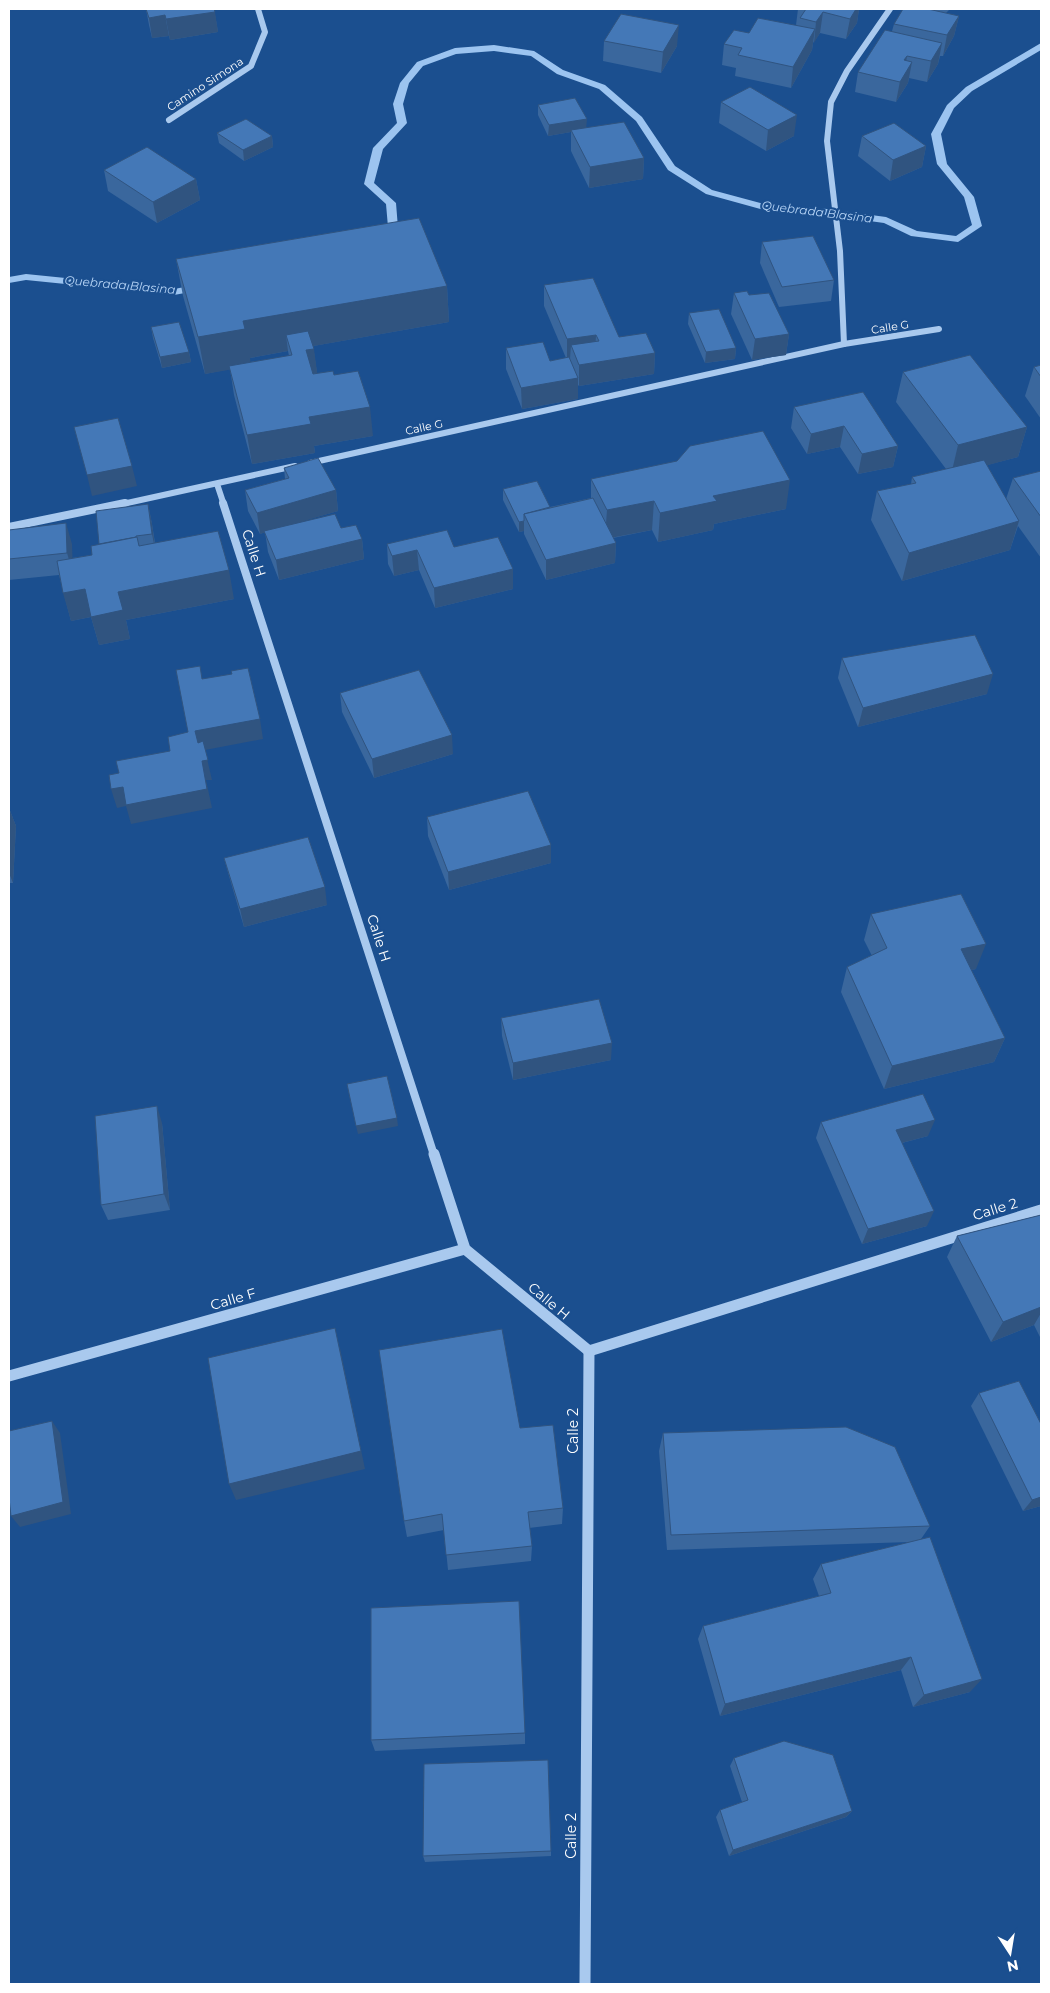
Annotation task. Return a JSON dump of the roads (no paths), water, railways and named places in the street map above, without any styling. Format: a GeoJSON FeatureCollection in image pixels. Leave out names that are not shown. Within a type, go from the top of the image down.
{"type":"FeatureCollection","features":[{"type":"Feature","properties":{"kind":"street","name":"Camino Simona"},"geometry":{"type":"LineString","coordinates":[[169,120],[252,66],[265,32],[258,9]]}},
{"type":"Feature","properties":{"kind":"street"},"geometry":{"type":"LineString","coordinates":[[844,344],[840,251],[827,141],[831,102],[847,71],[890,9]]}},
{"type":"Feature","properties":{"kind":"street","name":"Calle G"},"geometry":{"type":"LineString","coordinates":[[9,527],[216,484],[844,344],[939,329]]}},
{"type":"Feature","properties":{"kind":"street","name":"Calle H"},"geometry":{"type":"LineString","coordinates":[[216,484],[465,1249],[589,1351]]}},
{"type":"Feature","properties":{"kind":"street","name":"Calle 2"},"geometry":{"type":"LineString","coordinates":[[585,1984],[589,1351],[1041,1210]]}},
{"type":"Feature","properties":{"kind":"street","name":"Calle F"},"geometry":{"type":"LineString","coordinates":[[9,1376],[465,1249]]}},
{"type":"Feature","properties":{"kind":"waterway","name":"Quebrada Blasina"},"geometry":{"type":"LineString","coordinates":[[382,234],[393,228],[391,203],[369,184],[378,148],[402,123],[398,104],[405,83],[420,64],[455,51],[494,48],[534,54],[560,72],[602,87],[639,119],[671,168],[709,192],[771,209],[819,211],[886,220],[915,234],[958,239],[977,226],[969,197],[942,164],[936,134],[950,107],[969,89],[1041,46]]}},
{"type":"Feature","properties":{"kind":"waterway","name":"Quebrada Blasina"},"geometry":{"type":"LineString","coordinates":[[9,280],[26,277],[174,292],[201,287]]}}]}
